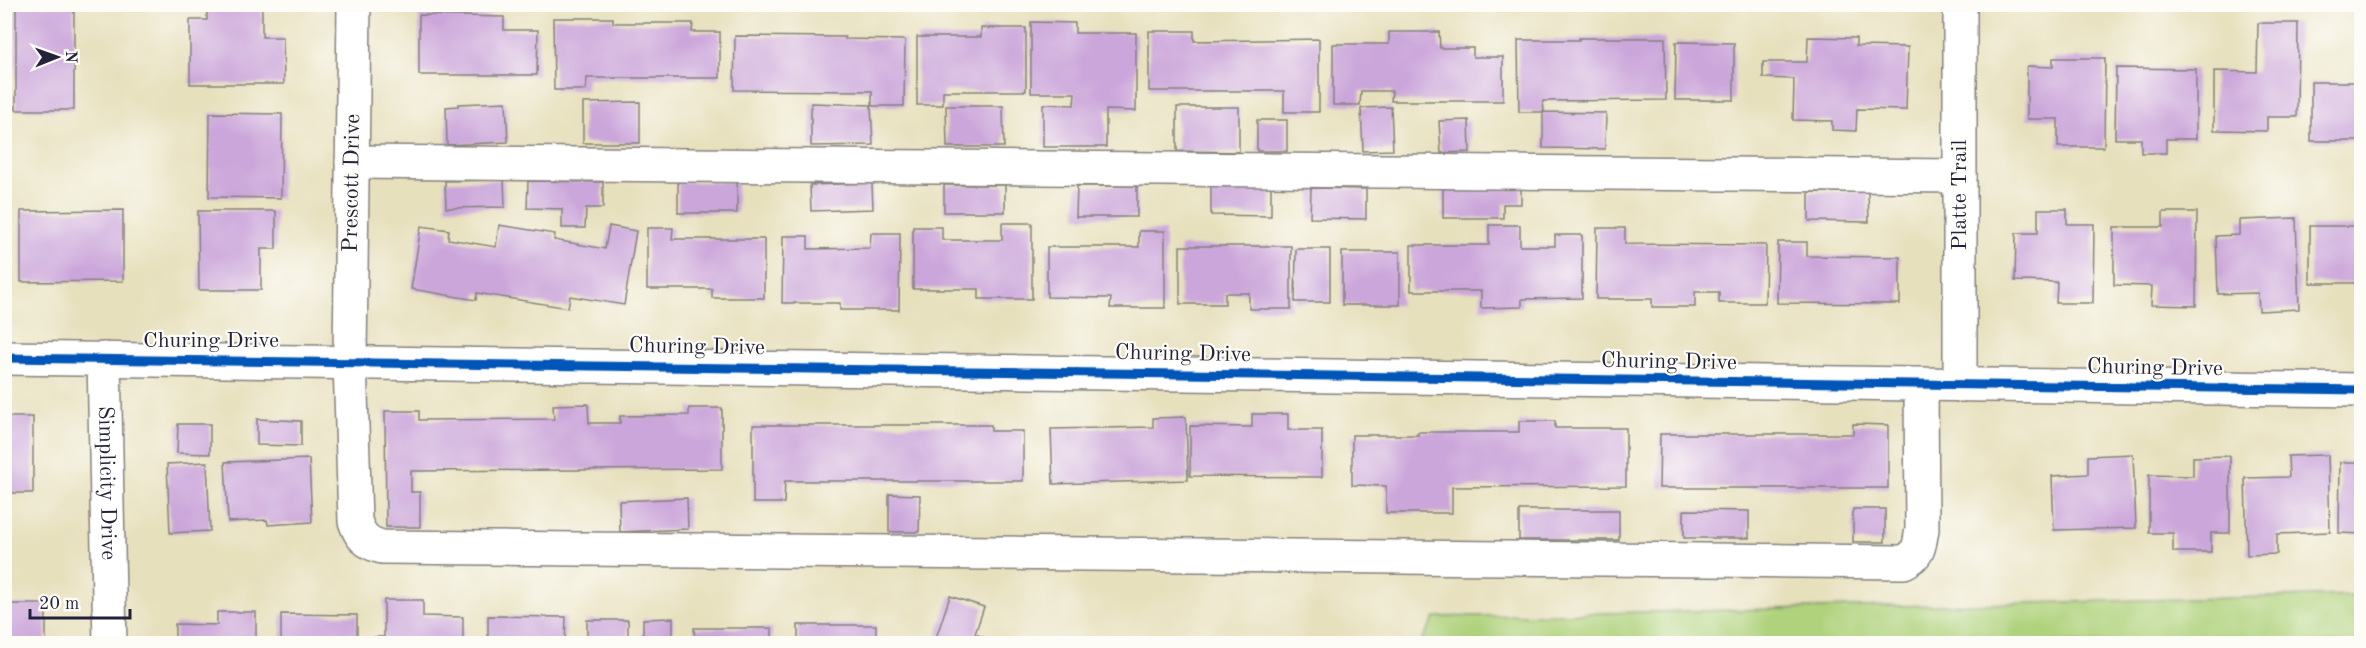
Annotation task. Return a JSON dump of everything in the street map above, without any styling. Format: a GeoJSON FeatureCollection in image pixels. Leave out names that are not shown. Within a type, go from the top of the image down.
{"type":"FeatureCollection","features":[{"type":"Feature","properties":{"kind":"street","name":"Prescott Drive"},"geometry":{"type":"LineString","coordinates":[[354,4],[350,361],[355,521],[359,533],[368,543],[382,546],[1904,562],[1914,557],[1919,547],[1922,529],[1921,385]]}},
{"type":"Feature","properties":{"kind":"street","name":"Platte Trail"},"geometry":{"type":"LineString","coordinates":[[1960,4],[1960,385]]}},
{"type":"Feature","properties":{"kind":"street"},"geometry":{"type":"LineString","coordinates":[[352,162],[1960,176]]}},
{"type":"Feature","properties":{"kind":"street","name":"Churing Drive"},"geometry":{"type":"LineString","coordinates":[[4,358],[2361,390]]}},
{"type":"Feature","properties":{"kind":"street","name":"Simplicity Drive"},"geometry":{"type":"LineString","coordinates":[[104,359],[110,644]]}},
{"type":"Feature","properties":{"kind":"green space"},"geometry":{"type":"Polygon","coordinates":[[[2361,595],[2361,643],[1420,643],[1435,617],[2361,595]]]}},
{"type":"Feature","properties":{"kind":"building"},"geometry":{"type":"Polygon","coordinates":[[[16,4],[74,4],[74,110],[16,110],[16,4]]]}},
{"type":"Feature","properties":{"kind":"building"},"geometry":{"type":"Polygon","coordinates":[[[207,4],[262,4],[262,37],[283,37],[284,84],[190,84],[190,20],[207,20],[207,4]]]}},
{"type":"Feature","properties":{"kind":"building"},"geometry":{"type":"Polygon","coordinates":[[[419,15],[504,17],[504,30],[538,30],[537,75],[419,75],[419,15]]]}},
{"type":"Feature","properties":{"kind":"building"},"geometry":{"type":"Polygon","coordinates":[[[553,18],[613,18],[613,23],[693,23],[692,32],[720,32],[720,78],[587,78],[586,90],[554,90],[553,18]]]}},
{"type":"Feature","properties":{"kind":"building"},"geometry":{"type":"Polygon","coordinates":[[[1031,22],[1075,23],[1075,33],[1136,33],[1136,111],[1106,110],[1106,147],[1043,147],[1043,104],[1074,105],[1075,93],[1031,93],[1031,22]]]}},
{"type":"Feature","properties":{"kind":"building"},"geometry":{"type":"Polygon","coordinates":[[[2258,23],[2298,23],[2297,117],[2267,117],[2267,131],[2214,130],[2214,71],[2257,72],[2258,23]]]}},
{"type":"Feature","properties":{"kind":"building"},"geometry":{"type":"Polygon","coordinates":[[[981,28],[1026,28],[1026,91],[943,91],[943,105],[917,105],[917,37],[981,37],[981,28]]]}},
{"type":"Feature","properties":{"kind":"building"},"geometry":{"type":"Polygon","coordinates":[[[1149,31],[1194,31],[1194,41],[1319,39],[1319,112],[1284,112],[1284,91],[1149,91],[1149,31]]]}},
{"type":"Feature","properties":{"kind":"building"},"geometry":{"type":"Polygon","coordinates":[[[1389,32],[1439,32],[1440,48],[1473,48],[1473,57],[1503,57],[1503,101],[1391,101],[1392,91],[1361,91],[1360,105],[1333,105],[1333,44],[1389,44],[1389,32]]]}},
{"type":"Feature","properties":{"kind":"building"},"geometry":{"type":"Polygon","coordinates":[[[735,36],[905,40],[904,106],[872,106],[872,91],[734,90],[735,36]]]}},
{"type":"Feature","properties":{"kind":"building"},"geometry":{"type":"Polygon","coordinates":[[[1808,37],[1856,38],[1856,46],[1908,47],[1906,110],[1857,109],[1856,131],[1832,130],[1832,121],[1793,120],[1794,79],[1763,78],[1763,62],[1807,62],[1808,37]]]}},
{"type":"Feature","properties":{"kind":"building"},"geometry":{"type":"Polygon","coordinates":[[[1579,38],[1665,38],[1666,100],[1543,101],[1544,112],[1519,112],[1518,40],[1579,40],[1579,38]]]}},
{"type":"Feature","properties":{"kind":"building"},"geometry":{"type":"Polygon","coordinates":[[[1676,42],[1734,43],[1734,100],[1675,100],[1676,42]]]}},
{"type":"Feature","properties":{"kind":"building"},"geometry":{"type":"Polygon","coordinates":[[[2053,58],[2105,58],[2104,147],[2058,147],[2058,119],[2027,119],[2027,66],[2053,67],[2053,58]]]}},
{"type":"Feature","properties":{"kind":"building"},"geometry":{"type":"Polygon","coordinates":[[[2116,68],[2196,69],[2196,139],[2166,139],[2166,153],[2141,153],[2141,139],[2115,139],[2116,68]]]}},
{"type":"Feature","properties":{"kind":"building"},"geometry":{"type":"Polygon","coordinates":[[[2311,82],[2362,82],[2362,141],[2311,141],[2311,82]]]}},
{"type":"Feature","properties":{"kind":"building"},"geometry":{"type":"Polygon","coordinates":[[[506,102],[508,142],[447,145],[446,107],[458,106],[458,104],[506,102]]]}},
{"type":"Feature","properties":{"kind":"building"},"geometry":{"type":"Polygon","coordinates":[[[640,102],[640,143],[583,143],[583,103],[640,102]]]}},
{"type":"Feature","properties":{"kind":"building"},"geometry":{"type":"Polygon","coordinates":[[[811,103],[871,105],[873,145],[811,146],[811,103]]]}},
{"type":"Feature","properties":{"kind":"building"},"geometry":{"type":"Polygon","coordinates":[[[946,106],[1003,106],[1004,147],[947,147],[946,106]]]}},
{"type":"Feature","properties":{"kind":"building"},"geometry":{"type":"Polygon","coordinates":[[[1177,107],[1239,107],[1239,152],[1177,151],[1177,107]]]}},
{"type":"Feature","properties":{"kind":"building"},"geometry":{"type":"Polygon","coordinates":[[[1391,107],[1393,150],[1363,151],[1361,108],[1391,107]]]}},
{"type":"Feature","properties":{"kind":"building"},"geometry":{"type":"Polygon","coordinates":[[[1543,112],[1606,113],[1605,149],[1543,148],[1543,112]]]}},
{"type":"Feature","properties":{"kind":"building"},"geometry":{"type":"Polygon","coordinates":[[[210,113],[282,114],[281,198],[209,197],[210,113]]]}},
{"type":"Feature","properties":{"kind":"building"},"geometry":{"type":"Polygon","coordinates":[[[1257,120],[1287,120],[1287,151],[1257,151],[1257,120]]]}},
{"type":"Feature","properties":{"kind":"building"},"geometry":{"type":"Polygon","coordinates":[[[1469,120],[1470,152],[1441,153],[1439,121],[1469,120]]]}},
{"type":"Feature","properties":{"kind":"building"},"geometry":{"type":"Polygon","coordinates":[[[504,180],[505,207],[446,208],[445,181],[504,180]]]}},
{"type":"Feature","properties":{"kind":"building"},"geometry":{"type":"Polygon","coordinates":[[[528,181],[603,182],[603,208],[586,208],[585,228],[562,228],[562,209],[527,208],[528,181]]]}},
{"type":"Feature","properties":{"kind":"building"},"geometry":{"type":"Polygon","coordinates":[[[678,182],[737,182],[737,213],[678,213],[678,182]]]}},
{"type":"Feature","properties":{"kind":"building"},"geometry":{"type":"Polygon","coordinates":[[[872,183],[873,209],[811,211],[810,185],[872,183]]]}},
{"type":"Feature","properties":{"kind":"building"},"geometry":{"type":"Polygon","coordinates":[[[944,185],[1005,185],[1005,212],[944,212],[944,185]]]}},
{"type":"Feature","properties":{"kind":"building"},"geometry":{"type":"Polygon","coordinates":[[[1077,186],[1137,186],[1137,217],[1076,217],[1077,186]]]}},
{"type":"Feature","properties":{"kind":"building"},"geometry":{"type":"Polygon","coordinates":[[[1211,186],[1271,186],[1271,216],[1211,215],[1211,186]]]}},
{"type":"Feature","properties":{"kind":"building"},"geometry":{"type":"Polygon","coordinates":[[[1443,187],[1521,188],[1521,204],[1503,204],[1503,218],[1443,218],[1443,187]]]}},
{"type":"Feature","properties":{"kind":"building"},"geometry":{"type":"Polygon","coordinates":[[[1311,188],[1366,189],[1366,219],[1310,218],[1311,188]]]}},
{"type":"Feature","properties":{"kind":"building"},"geometry":{"type":"Polygon","coordinates":[[[1809,192],[1868,192],[1869,222],[1809,221],[1809,192]]]}},
{"type":"Feature","properties":{"kind":"building"},"geometry":{"type":"Polygon","coordinates":[[[2038,209],[2067,209],[2067,224],[2094,224],[2093,303],[2056,303],[2057,282],[2015,281],[2016,233],[2038,233],[2038,209]]]}},
{"type":"Feature","properties":{"kind":"building"},"geometry":{"type":"Polygon","coordinates":[[[123,210],[123,281],[21,282],[21,211],[123,210]]]}},
{"type":"Feature","properties":{"kind":"building"},"geometry":{"type":"Polygon","coordinates":[[[198,211],[276,211],[276,249],[261,249],[261,290],[199,290],[198,211]]]}},
{"type":"Feature","properties":{"kind":"building"},"geometry":{"type":"Polygon","coordinates":[[[2163,212],[2197,212],[2196,306],[2151,305],[2152,286],[2114,285],[2114,227],[2163,227],[2163,212]]]}},
{"type":"Feature","properties":{"kind":"building"},"geometry":{"type":"Polygon","coordinates":[[[2296,218],[2299,309],[2259,311],[2258,293],[2218,294],[2216,236],[2239,235],[2239,220],[2296,218]]]}},
{"type":"Feature","properties":{"kind":"building"},"geometry":{"type":"Polygon","coordinates":[[[1002,223],[1032,223],[1032,299],[979,299],[979,289],[913,289],[913,227],[942,227],[942,240],[1002,240],[1002,223]]]}},
{"type":"Feature","properties":{"kind":"building"},"geometry":{"type":"Polygon","coordinates":[[[499,225],[555,234],[554,240],[605,249],[609,226],[636,231],[624,305],[570,296],[568,308],[477,293],[476,300],[411,289],[421,226],[449,230],[448,239],[496,247],[499,225]]]}},
{"type":"Feature","properties":{"kind":"building"},"geometry":{"type":"Polygon","coordinates":[[[1489,225],[1520,225],[1520,246],[1555,246],[1555,235],[1582,235],[1582,298],[1522,299],[1522,307],[1481,308],[1481,291],[1411,291],[1411,245],[1489,245],[1489,225]]]}},
{"type":"Feature","properties":{"kind":"building"},"geometry":{"type":"Polygon","coordinates":[[[2310,226],[2362,226],[2362,305],[2354,305],[2355,283],[2310,283],[2310,226]]]}},
{"type":"Feature","properties":{"kind":"building"},"geometry":{"type":"Polygon","coordinates":[[[647,228],[673,228],[672,239],[764,239],[764,298],[712,298],[712,289],[647,289],[647,228]]]}},
{"type":"Feature","properties":{"kind":"building"},"geometry":{"type":"Polygon","coordinates":[[[1597,228],[1625,228],[1625,244],[1766,245],[1765,303],[1719,303],[1719,292],[1695,292],[1695,307],[1652,307],[1652,299],[1596,299],[1597,228]]]}},
{"type":"Feature","properties":{"kind":"building"},"geometry":{"type":"Polygon","coordinates":[[[1139,231],[1165,231],[1165,308],[1110,308],[1111,298],[1047,297],[1047,247],[1139,247],[1139,231]]]}},
{"type":"Feature","properties":{"kind":"building"},"geometry":{"type":"Polygon","coordinates":[[[871,233],[900,233],[899,310],[840,310],[840,303],[782,303],[783,236],[808,236],[808,249],[870,248],[871,233]]]}},
{"type":"Feature","properties":{"kind":"building"},"geometry":{"type":"Polygon","coordinates":[[[1778,242],[1807,242],[1807,256],[1900,257],[1900,304],[1777,303],[1778,242]]]}},
{"type":"Feature","properties":{"kind":"building"},"geometry":{"type":"Polygon","coordinates":[[[1180,246],[1291,246],[1291,309],[1249,309],[1249,293],[1225,293],[1225,304],[1180,304],[1180,246]]]}},
{"type":"Feature","properties":{"kind":"building"},"geometry":{"type":"Polygon","coordinates":[[[1296,249],[1330,249],[1330,302],[1295,302],[1296,249]]]}},
{"type":"Feature","properties":{"kind":"building"},"geometry":{"type":"Polygon","coordinates":[[[1342,252],[1400,252],[1400,305],[1342,305],[1342,252]]]}},
{"type":"Feature","properties":{"kind":"building"},"geometry":{"type":"Polygon","coordinates":[[[588,404],[589,423],[620,423],[620,416],[689,415],[689,408],[722,408],[722,469],[411,471],[411,492],[420,492],[420,527],[386,527],[385,411],[419,411],[419,420],[554,419],[553,405],[588,404]]]}},
{"type":"Feature","properties":{"kind":"building"},"geometry":{"type":"Polygon","coordinates":[[[1252,414],[1288,414],[1288,430],[1322,430],[1322,477],[1190,476],[1190,426],[1252,427],[1252,414]]]}},
{"type":"Feature","properties":{"kind":"building"},"geometry":{"type":"Polygon","coordinates":[[[5,417],[33,417],[33,493],[5,493],[5,417]]]}},
{"type":"Feature","properties":{"kind":"building"},"geometry":{"type":"Polygon","coordinates":[[[1186,417],[1188,480],[1053,484],[1051,429],[1153,427],[1153,418],[1186,417]]]}},
{"type":"Feature","properties":{"kind":"building"},"geometry":{"type":"Polygon","coordinates":[[[257,419],[301,421],[301,446],[257,445],[257,419]]]}},
{"type":"Feature","properties":{"kind":"building"},"geometry":{"type":"Polygon","coordinates":[[[1519,421],[1555,421],[1555,428],[1626,428],[1626,486],[1452,487],[1452,513],[1386,513],[1386,486],[1352,485],[1352,435],[1418,435],[1418,432],[1519,432],[1519,421]]]}},
{"type":"Feature","properties":{"kind":"building"},"geometry":{"type":"Polygon","coordinates":[[[178,424],[210,424],[210,454],[177,453],[178,424]]]}},
{"type":"Feature","properties":{"kind":"building"},"geometry":{"type":"Polygon","coordinates":[[[1853,424],[1888,425],[1888,488],[1659,488],[1660,434],[1853,434],[1853,424]]]}},
{"type":"Feature","properties":{"kind":"building"},"geometry":{"type":"Polygon","coordinates":[[[753,425],[991,425],[991,431],[1023,431],[1023,481],[785,481],[784,503],[753,503],[753,425]]]}},
{"type":"Feature","properties":{"kind":"building"},"geometry":{"type":"Polygon","coordinates":[[[2133,454],[2136,528],[2054,530],[2052,476],[2088,474],[2088,456],[2133,454]]]}},
{"type":"Feature","properties":{"kind":"building"},"geometry":{"type":"Polygon","coordinates":[[[2328,455],[2330,532],[2277,534],[2277,554],[2247,555],[2245,478],[2289,477],[2288,456],[2328,455]]]}},
{"type":"Feature","properties":{"kind":"building"},"geometry":{"type":"Polygon","coordinates":[[[2230,456],[2230,533],[2211,533],[2211,552],[2173,552],[2173,533],[2149,533],[2149,475],[2193,476],[2193,457],[2230,456]]]}},
{"type":"Feature","properties":{"kind":"building"},"geometry":{"type":"Polygon","coordinates":[[[309,459],[312,522],[268,525],[267,520],[228,522],[225,462],[309,459]]]}},
{"type":"Feature","properties":{"kind":"building"},"geometry":{"type":"Polygon","coordinates":[[[207,462],[210,531],[170,533],[167,464],[207,462]]]}},
{"type":"Feature","properties":{"kind":"building"},"geometry":{"type":"Polygon","coordinates":[[[2340,462],[2362,462],[2362,534],[2339,533],[2340,462]]]}},
{"type":"Feature","properties":{"kind":"building"},"geometry":{"type":"Polygon","coordinates":[[[889,494],[920,495],[919,532],[889,532],[889,494]]]}},
{"type":"Feature","properties":{"kind":"building"},"geometry":{"type":"Polygon","coordinates":[[[687,498],[688,529],[620,532],[619,501],[687,498]]]}},
{"type":"Feature","properties":{"kind":"building"},"geometry":{"type":"Polygon","coordinates":[[[1853,509],[1885,509],[1885,542],[1853,542],[1853,509]]]}},
{"type":"Feature","properties":{"kind":"building"},"geometry":{"type":"Polygon","coordinates":[[[1519,510],[1619,510],[1619,540],[1519,540],[1519,510]]]}},
{"type":"Feature","properties":{"kind":"building"},"geometry":{"type":"Polygon","coordinates":[[[1684,510],[1749,511],[1749,538],[1684,538],[1684,510]]]}},
{"type":"Feature","properties":{"kind":"building"},"geometry":{"type":"Polygon","coordinates":[[[950,596],[984,607],[975,634],[1002,644],[934,644],[950,596]]]}},
{"type":"Feature","properties":{"kind":"building"},"geometry":{"type":"Polygon","coordinates":[[[384,600],[423,600],[423,616],[463,617],[463,644],[374,644],[374,637],[384,637],[384,600]]]}},
{"type":"Feature","properties":{"kind":"building"},"geometry":{"type":"Polygon","coordinates":[[[4,604],[46,604],[46,644],[4,644],[4,604]]]}},
{"type":"Feature","properties":{"kind":"building"},"geometry":{"type":"Polygon","coordinates":[[[217,612],[256,612],[256,644],[175,644],[175,624],[217,625],[217,612]]]}},
{"type":"Feature","properties":{"kind":"building"},"geometry":{"type":"Polygon","coordinates":[[[281,614],[357,615],[357,644],[281,644],[281,614]]]}},
{"type":"Feature","properties":{"kind":"building"},"geometry":{"type":"Polygon","coordinates":[[[488,616],[566,617],[565,644],[488,644],[488,616]]]}},
{"type":"Feature","properties":{"kind":"building"},"geometry":{"type":"Polygon","coordinates":[[[673,618],[673,644],[587,644],[587,620],[628,620],[628,639],[643,640],[643,619],[673,618]]]}},
{"type":"Feature","properties":{"kind":"building"},"geometry":{"type":"Polygon","coordinates":[[[798,625],[876,625],[876,644],[798,644],[798,625]]]}},
{"type":"Feature","properties":{"kind":"building"},"geometry":{"type":"Polygon","coordinates":[[[694,628],[772,628],[772,644],[695,644],[694,628]]]}},
{"type":"Feature","properties":{"kind":"cycle path"},"geometry":{"type":"LineString","coordinates":[[4,358],[2362,390]]}}]}
